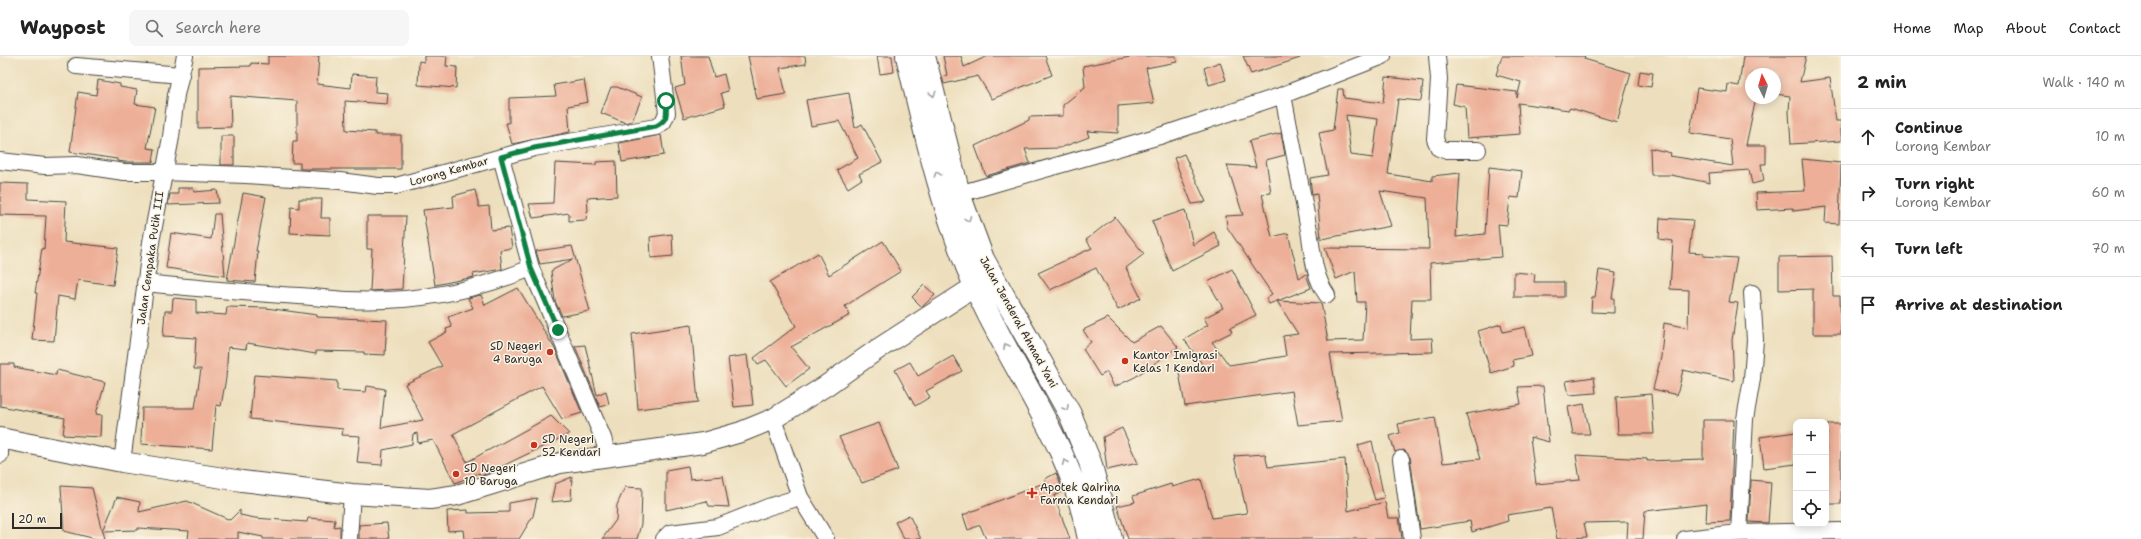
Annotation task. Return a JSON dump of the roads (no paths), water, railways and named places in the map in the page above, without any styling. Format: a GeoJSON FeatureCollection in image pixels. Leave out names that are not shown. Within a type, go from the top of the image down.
{"type":"FeatureCollection","features":[{"type":"Feature","properties":{"kind":"highway","name":"Jalan Jenderal Ahmad Yani"},"geometry":{"type":"LineString","coordinates":[[907,56],[927,141],[957,240],[983,281],[1008,302],[1070,414],[1090,462],[1111,539]]}},
{"type":"Feature","properties":{"kind":"highway","name":"Jalan Jenderal Ahmad Yani"},"geometry":{"type":"LineString","coordinates":[[924,56],[958,194],[983,259],[983,281],[991,319],[1051,429],[1070,471],[1089,539]]}},
{"type":"Feature","properties":{"kind":"street","name":"Jalan Cempaka Putih III"},"geometry":{"type":"LineString","coordinates":[[122,462],[145,283],[163,172],[185,56]]}},
{"type":"Feature","properties":{"kind":"street","name":"Lorong Kembar"},"geometry":{"type":"LineString","coordinates":[[0,161],[45,166],[77,165],[124,172],[163,172],[302,178],[378,186],[396,186],[534,148],[656,126],[664,122],[667,113],[660,56]]}},
{"type":"Feature","properties":{"kind":"street"},"geometry":{"type":"LineString","coordinates":[[958,194],[1163,135],[1283,95],[1383,56]]}},
{"type":"Feature","properties":{"kind":"street"},"geometry":{"type":"LineString","coordinates":[[1437,56],[1439,79],[1435,140],[1439,148],[1444,150],[1478,150]]}},
{"type":"Feature","properties":{"kind":"street"},"geometry":{"type":"LineString","coordinates":[[76,66],[181,75]]}},
{"type":"Feature","properties":{"kind":"street"},"geometry":{"type":"LineString","coordinates":[[1283,95],[1310,235],[1315,270],[1318,283],[1327,295]]}},
{"type":"Feature","properties":{"kind":"street"},"geometry":{"type":"LineString","coordinates":[[501,157],[531,268],[603,438],[608,455]]}},
{"type":"Feature","properties":{"kind":"street"},"geometry":{"type":"LineString","coordinates":[[145,283],[235,292],[348,300],[386,300],[447,294],[488,283],[531,268]]}},
{"type":"Feature","properties":{"kind":"street"},"geometry":{"type":"LineString","coordinates":[[0,455],[0,438],[122,462],[242,481],[352,494],[430,499],[457,495],[560,463],[608,455],[703,443],[741,432],[773,419],[827,385],[983,281]]}},
{"type":"Feature","properties":{"kind":"street"},"geometry":{"type":"LineString","coordinates":[[1739,533],[1745,419],[1752,379],[1755,340],[1752,293]]}},
{"type":"Feature","properties":{"kind":"street"},"geometry":{"type":"LineString","coordinates":[[773,419],[800,497],[826,539]]}},
{"type":"Feature","properties":{"kind":"street"},"geometry":{"type":"LineString","coordinates":[[1401,459],[1412,539]]}},
{"type":"Feature","properties":{"kind":"street"},"geometry":{"type":"LineString","coordinates":[[349,539],[352,494]]}},
{"type":"Feature","properties":{"kind":"street"},"geometry":{"type":"LineString","coordinates":[[664,539],[670,533],[718,527],[768,507],[800,497]]}},
{"type":"Feature","properties":{"kind":"street"},"geometry":{"type":"LineString","coordinates":[[1685,539],[1739,533],[1841,531]]}},
{"type":"Feature","properties":{"kind":"place","name":"SD Negeri 4 Baruga"},"geometry":{"type":"Point","coordinates":[550,352]}},
{"type":"Feature","properties":{"kind":"place","name":"Kantor Imigrasi Kelas 1 Kendari"},"geometry":{"type":"Point","coordinates":[1125,361]}},
{"type":"Feature","properties":{"kind":"place","name":"SD Negeri 52 Kendari"},"geometry":{"type":"Point","coordinates":[534,445]}},
{"type":"Feature","properties":{"kind":"place","name":"SD Negeri 10 Baruga"},"geometry":{"type":"Point","coordinates":[456,474]}},
{"type":"Feature","properties":{"kind":"place","name":"Apotek Qairina Farma Kendari"},"geometry":{"type":"Point","coordinates":[1032,493]}}]}
